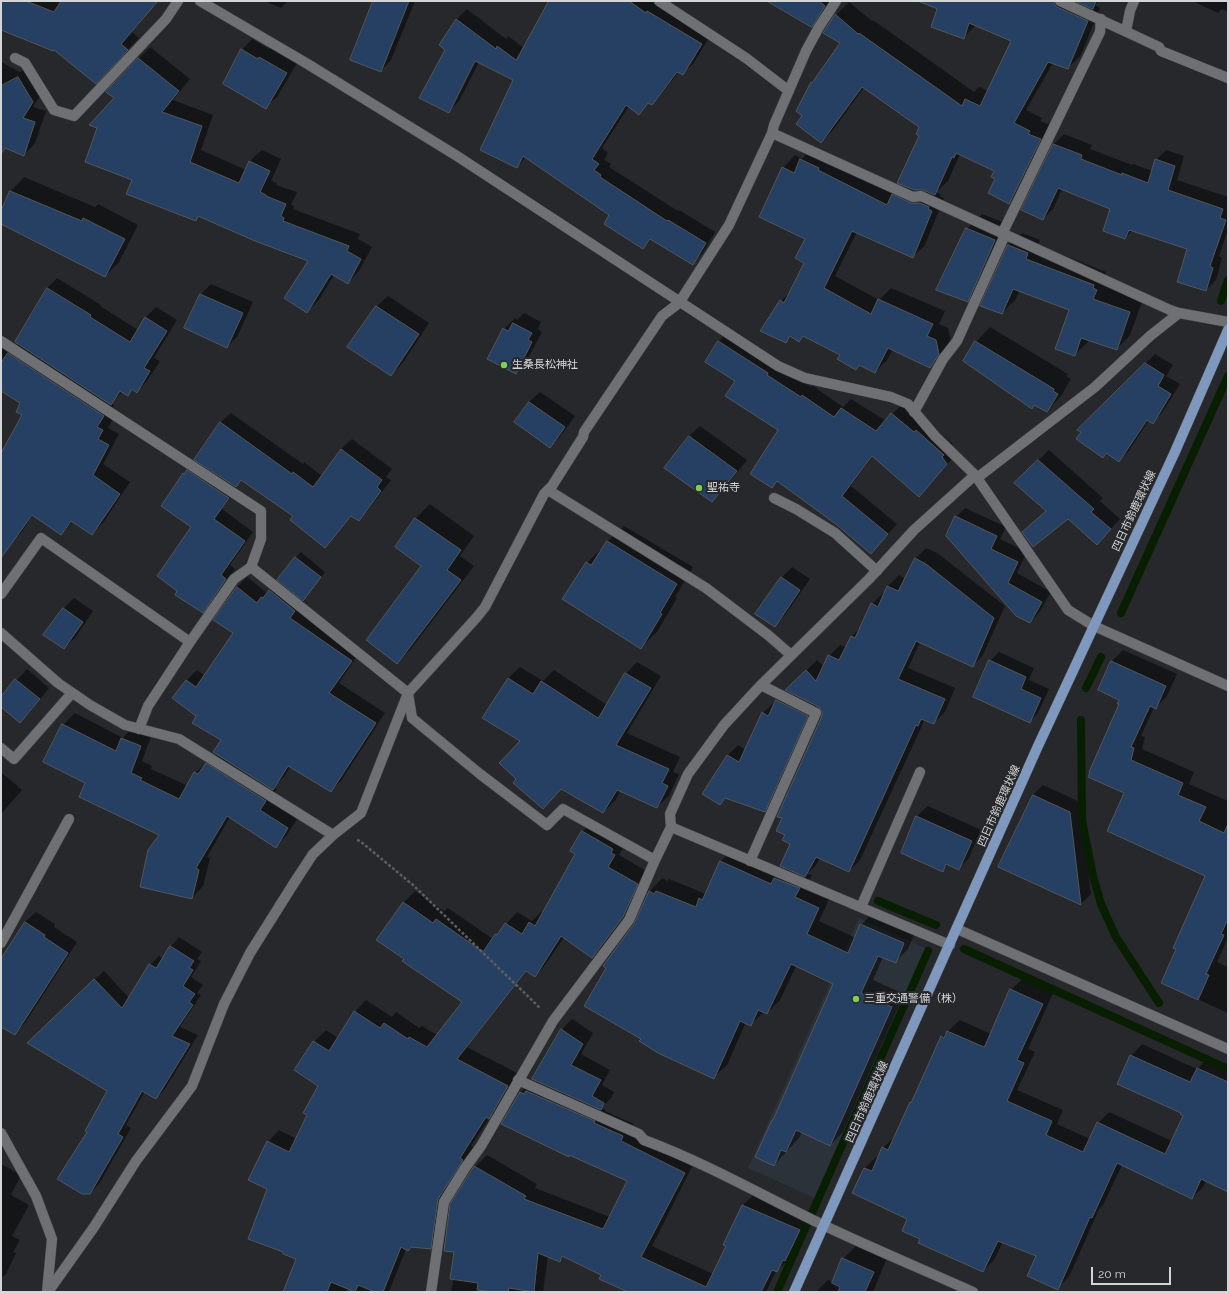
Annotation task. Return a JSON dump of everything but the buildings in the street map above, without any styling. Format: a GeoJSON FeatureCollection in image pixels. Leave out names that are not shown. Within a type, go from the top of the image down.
{"type":"FeatureCollection","features":[{"type":"Feature","properties":{"kind":"main road","name":"四日市鈴鹿環状線"},"geometry":{"type":"LineString","coordinates":[[794,1292],[823,1224],[950,945],[1038,746],[1174,454],[1228,330]]}},
{"type":"Feature","properties":{"kind":"street"},"geometry":{"type":"LineString","coordinates":[[15,58],[25,63],[54,110],[74,116],[166,20],[178,1]]}},
{"type":"Feature","properties":{"kind":"street"},"geometry":{"type":"LineString","coordinates":[[200,1],[306,63],[457,156],[648,280],[679,303],[778,366],[806,378],[892,397],[908,404],[935,436],[976,476],[1068,610],[1094,626],[1228,686]]}},
{"type":"Feature","properties":{"kind":"street"},"geometry":{"type":"LineString","coordinates":[[659,1],[746,58],[789,91]]}},
{"type":"Feature","properties":{"kind":"street"},"geometry":{"type":"LineString","coordinates":[[47,1292],[94,1227],[136,1161],[192,1086],[224,1004],[250,953],[313,854],[333,834],[361,813],[408,693],[485,607],[544,494],[662,316],[679,303],[733,217],[772,133],[774,125],[806,51],[836,1]]}},
{"type":"Feature","properties":{"kind":"street"},"geometry":{"type":"LineString","coordinates":[[1060,1],[1159,47],[1161,51],[1228,78]]}},
{"type":"Feature","properties":{"kind":"street"},"geometry":{"type":"LineString","coordinates":[[1126,31],[1130,11],[1134,1]]}},
{"type":"Feature","properties":{"kind":"street"},"geometry":{"type":"LineString","coordinates":[[914,412],[943,359],[957,341],[1003,235],[1100,32],[1101,19]]}},
{"type":"Feature","properties":{"kind":"street"},"geometry":{"type":"LineString","coordinates":[[772,133],[913,196],[921,196],[1150,302],[1179,313],[1228,322]]}},
{"type":"Feature","properties":{"kind":"street"},"geometry":{"type":"LineString","coordinates":[[431,1292],[444,1202],[465,1168],[481,1146],[553,1021],[629,920],[670,827],[670,814],[688,774],[724,724],[791,655],[877,571],[914,530],[976,476],[1095,387],[1150,336],[1179,313]]}},
{"type":"Feature","properties":{"kind":"street"},"geometry":{"type":"LineString","coordinates":[[1,342],[260,511],[261,539],[251,567],[234,579],[190,642],[148,706],[139,729]]}},
{"type":"Feature","properties":{"kind":"street"},"geometry":{"type":"LineString","coordinates":[[548,490],[706,588],[768,635],[791,655]]}},
{"type":"Feature","properties":{"kind":"street"},"geometry":{"type":"LineString","coordinates":[[774,498],[796,509],[835,533],[877,571]]}},
{"type":"Feature","properties":{"kind":"street"},"geometry":{"type":"LineString","coordinates":[[1,594],[41,538],[190,642]]}},
{"type":"Feature","properties":{"kind":"street"},"geometry":{"type":"LineString","coordinates":[[251,567],[408,693],[412,718],[480,774],[547,825],[563,809],[655,860]]}},
{"type":"Feature","properties":{"kind":"street"},"geometry":{"type":"LineString","coordinates":[[1,633],[58,683],[72,693],[125,725],[179,739],[333,834]]}},
{"type":"Feature","properties":{"kind":"street"},"geometry":{"type":"LineString","coordinates":[[750,861],[816,713],[761,686]]}},
{"type":"Feature","properties":{"kind":"street"},"geometry":{"type":"LineString","coordinates":[[1,748],[14,759],[72,693]]}},
{"type":"Feature","properties":{"kind":"street"},"geometry":{"type":"LineString","coordinates":[[861,907],[920,772]]}},
{"type":"Feature","properties":{"kind":"street"},"geometry":{"type":"LineString","coordinates":[[1,943],[69,819]]}},
{"type":"Feature","properties":{"kind":"street"},"geometry":{"type":"LineString","coordinates":[[670,827],[950,945]]}},
{"type":"Feature","properties":{"kind":"street"},"geometry":{"type":"LineString","coordinates":[[957,929],[1228,1049]]}},
{"type":"Feature","properties":{"kind":"street"},"geometry":{"type":"LineString","coordinates":[[518,1080],[639,1134],[644,1140],[666,1148],[823,1224],[973,1292]]}},
{"type":"Feature","properties":{"kind":"street"},"geometry":{"type":"LineString","coordinates":[[1,1134],[36,1196],[52,1239],[47,1292]]}},
{"type":"Feature","properties":{"kind":"path"},"geometry":{"type":"LineString","coordinates":[[360,841],[413,885],[553,1021]]}},
{"type":"Feature","properties":{"kind":"shaded area"},"geometry":{"type":"Polygon","coordinates":[[[859,918],[928,949],[817,1199],[748,1168],[859,918]]]}},
{"type":"Feature","properties":{"kind":"waterway"},"geometry":{"type":"LineString","coordinates":[[1221,301],[1228,280]]}},
{"type":"Feature","properties":{"kind":"waterway"},"geometry":{"type":"LineString","coordinates":[[1121,613],[1228,376]]}},
{"type":"Feature","properties":{"kind":"waterway"},"geometry":{"type":"LineString","coordinates":[[1086,688],[1101,657]]}},
{"type":"Feature","properties":{"kind":"waterway"},"geometry":{"type":"LineString","coordinates":[[1081,720],[1082,820],[1093,876],[1101,904],[1116,937],[1159,1003]]}},
{"type":"Feature","properties":{"kind":"waterway"},"geometry":{"type":"LineString","coordinates":[[878,901],[936,925]]}},
{"type":"Feature","properties":{"kind":"waterway"},"geometry":{"type":"LineString","coordinates":[[964,949],[1228,1069]]}},
{"type":"Feature","properties":{"kind":"waterway"},"geometry":{"type":"LineString","coordinates":[[777,1292],[928,951]]}},
{"type":"Feature","properties":{"kind":"place","name":"生桑長松神社"},"geometry":{"type":"Point","coordinates":[504,365]}},
{"type":"Feature","properties":{"kind":"place","name":"聖祐寺"},"geometry":{"type":"Point","coordinates":[699,488]}},
{"type":"Feature","properties":{"kind":"place","name":"三重交通警備（株）"},"geometry":{"type":"Point","coordinates":[856,999]}}]}
